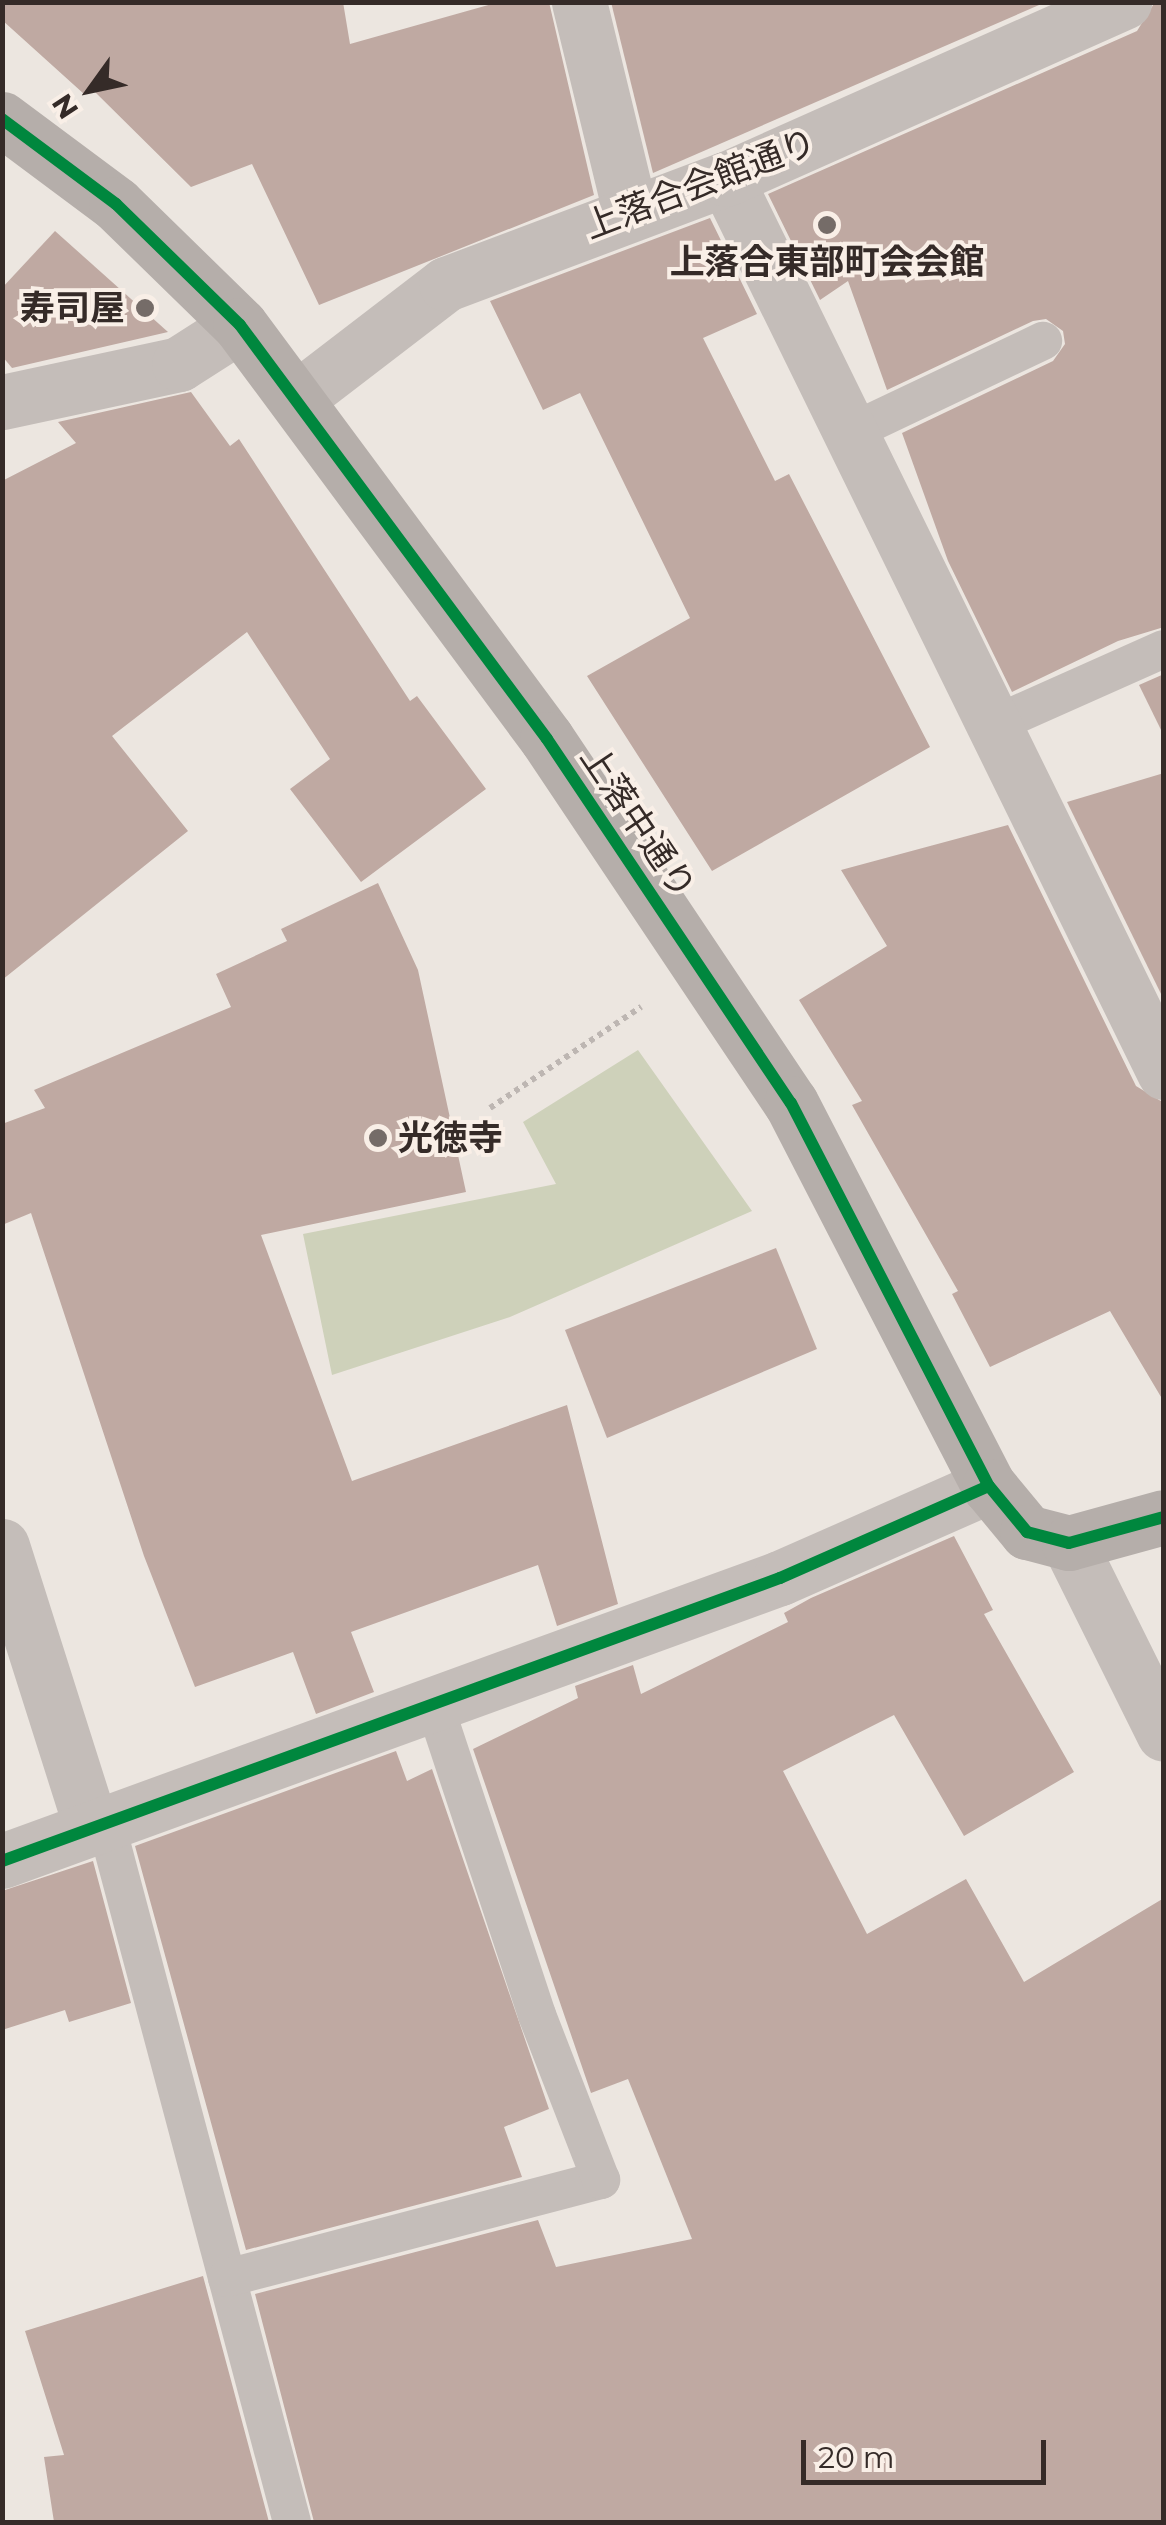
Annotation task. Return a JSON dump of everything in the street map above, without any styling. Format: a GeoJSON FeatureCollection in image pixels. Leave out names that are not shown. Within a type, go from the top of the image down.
{"type":"FeatureCollection","features":[{"type":"Feature","properties":{"kind":"street"},"geometry":{"type":"LineString","coordinates":[[578,2],[630,211]]}},
{"type":"Feature","properties":{"kind":"street","name":"上落合会館通り"},"geometry":{"type":"LineString","coordinates":[[296,398],[446,284],[630,211],[726,179],[1112,5]]}},
{"type":"Feature","properties":{"kind":"street","name":"上落中通り"},"geometry":{"type":"LineString","coordinates":[[2,118],[116,204],[240,325],[296,398],[546,739],[791,1104],[989,1486],[1027,1532],[1069,1543]]}},
{"type":"Feature","properties":{"kind":"street"},"geometry":{"type":"LineString","coordinates":[[726,179],[1164,1072]]}},
{"type":"Feature","properties":{"kind":"street"},"geometry":{"type":"LineString","coordinates":[[2,402],[179,364],[240,325]]}},
{"type":"Feature","properties":{"kind":"street"},"geometry":{"type":"LineString","coordinates":[[2,1861],[780,1578],[989,1486]]}},
{"type":"Feature","properties":{"kind":"street"},"geometry":{"type":"LineString","coordinates":[[1164,1517],[1069,1543],[1164,1734]]}},
{"type":"Feature","properties":{"kind":"street"},"geometry":{"type":"LineString","coordinates":[[2,1546],[99,1826]]}},
{"type":"Feature","properties":{"kind":"lane"},"geometry":{"type":"LineString","coordinates":[[849,432],[1044,341]]}},
{"type":"Feature","properties":{"kind":"lane"},"geometry":{"type":"LineString","coordinates":[[994,725],[1164,649]]}},
{"type":"Feature","properties":{"kind":"lane"},"geometry":{"type":"LineString","coordinates":[[227,2278],[602,2180],[536,2015],[434,1704]]}},
{"type":"Feature","properties":{"kind":"lane"},"geometry":{"type":"LineString","coordinates":[[99,1826],[292,2522]]}},
{"type":"Feature","properties":{"kind":"path"},"geometry":{"type":"LineString","coordinates":[[490,1108],[699,967]]}},
{"type":"Feature","properties":{"kind":"green space"},"geometry":{"type":"Polygon","coordinates":[[[638,1050],[752,1211],[510,1317],[332,1375],[303,1234],[556,1184],[523,1122],[638,1050]]]}},
{"type":"Feature","properties":{"kind":"building"},"geometry":{"type":"Polygon","coordinates":[[[2,2],[343,2],[350,44],[499,2],[549,2],[594,195],[319,305],[252,164],[191,187],[94,91],[84,94],[2,20],[2,2]]]}},
{"type":"Feature","properties":{"kind":"building"},"geometry":{"type":"Polygon","coordinates":[[[611,2],[1046,2],[653,173],[611,2]]]}},
{"type":"Feature","properties":{"kind":"building"},"geometry":{"type":"Polygon","coordinates":[[[1155,2],[1164,2],[1164,627],[1118,641],[1012,692],[948,561],[902,433],[1053,361],[1065,344],[1063,331],[1046,319],[1033,321],[887,390],[848,281],[820,300],[768,194],[1137,31],[1155,2]]]}},
{"type":"Feature","properties":{"kind":"building"},"geometry":{"type":"Polygon","coordinates":[[[710,218],[757,314],[703,338],[775,481],[789,474],[930,747],[712,871],[587,676],[690,618],[580,393],[543,410],[490,301],[710,218]]]}},
{"type":"Feature","properties":{"kind":"building"},"geometry":{"type":"Polygon","coordinates":[[[55,231],[168,332],[12,368],[2,356],[2,288],[55,231]]]}},
{"type":"Feature","properties":{"kind":"building"},"geometry":{"type":"Polygon","coordinates":[[[191,392],[230,446],[239,439],[410,701],[417,696],[486,789],[361,882],[290,789],[330,759],[247,632],[112,736],[188,831],[2,980],[2,481],[76,443],[58,422],[191,392]]]}},
{"type":"Feature","properties":{"kind":"building"},"geometry":{"type":"Polygon","coordinates":[[[1164,674],[1164,736],[1139,685],[1164,674]]]}},
{"type":"Feature","properties":{"kind":"building"},"geometry":{"type":"Polygon","coordinates":[[[1164,773],[1164,1000],[1067,802],[1164,773]]]}},
{"type":"Feature","properties":{"kind":"building"},"geometry":{"type":"Polygon","coordinates":[[[1008,825],[1136,1086],[1164,1103],[1164,1402],[1110,1311],[990,1367],[952,1294],[958,1291],[852,1105],[862,1101],[799,1000],[887,946],[841,870],[1008,825]]]}},
{"type":"Feature","properties":{"kind":"building"},"geometry":{"type":"Polygon","coordinates":[[[378,883],[418,970],[466,1192],[261,1235],[352,1481],[567,1405],[618,1604],[557,1626],[538,1565],[351,1632],[374,1692],[316,1714],[293,1652],[195,1687],[144,1556],[31,1213],[2,1225],[2,1124],[45,1108],[34,1090],[231,1007],[216,974],[287,941],[281,929],[378,883]]]}},
{"type":"Feature","properties":{"kind":"building"},"geometry":{"type":"Polygon","coordinates":[[[776,1248],[817,1349],[607,1438],[565,1330],[776,1248]]]}},
{"type":"Feature","properties":{"kind":"building"},"geometry":{"type":"Polygon","coordinates":[[[954,1536],[993,1610],[984,1614],[1074,1772],[964,1836],[894,1715],[783,1771],[867,1934],[966,1879],[1024,1982],[1164,1898],[1164,2522],[314,2522],[255,2294],[538,2220],[556,2267],[692,2239],[628,2079],[591,2093],[473,1749],[578,1698],[575,1686],[633,1665],[641,1694],[788,1622],[784,1613],[811,1598],[954,1536]]]}},
{"type":"Feature","properties":{"kind":"building"},"geometry":{"type":"Polygon","coordinates":[[[396,1751],[407,1781],[432,1769],[549,2109],[504,2127],[522,2177],[246,2250],[135,1846],[396,1751]]]}},
{"type":"Feature","properties":{"kind":"building"},"geometry":{"type":"Polygon","coordinates":[[[93,1861],[131,2003],[69,2022],[65,2010],[2,2030],[2,1891],[93,1861]]]}},
{"type":"Feature","properties":{"kind":"building"},"geometry":{"type":"Polygon","coordinates":[[[203,2276],[269,2522],[54,2522],[44,2457],[64,2455],[25,2331],[203,2276]]]}},
{"type":"Feature","properties":{"kind":"cycle path"},"geometry":{"type":"LineString","coordinates":[[2,119],[116,204],[240,325],[547,739],[791,1103],[989,1486],[1027,1532],[1069,1543],[1164,1517]]}},
{"type":"Feature","properties":{"kind":"cycle path"},"geometry":{"type":"LineString","coordinates":[[2,1861],[780,1578],[989,1486]]}},
{"type":"Feature","properties":{"kind":"place","name":"上落合東部町会会館"},"geometry":{"type":"Point","coordinates":[827,225]}},
{"type":"Feature","properties":{"kind":"place","name":"寿司屋"},"geometry":{"type":"Point","coordinates":[145,308]}},
{"type":"Feature","properties":{"kind":"place","name":"光徳寺"},"geometry":{"type":"Point","coordinates":[378,1138]}}]}
